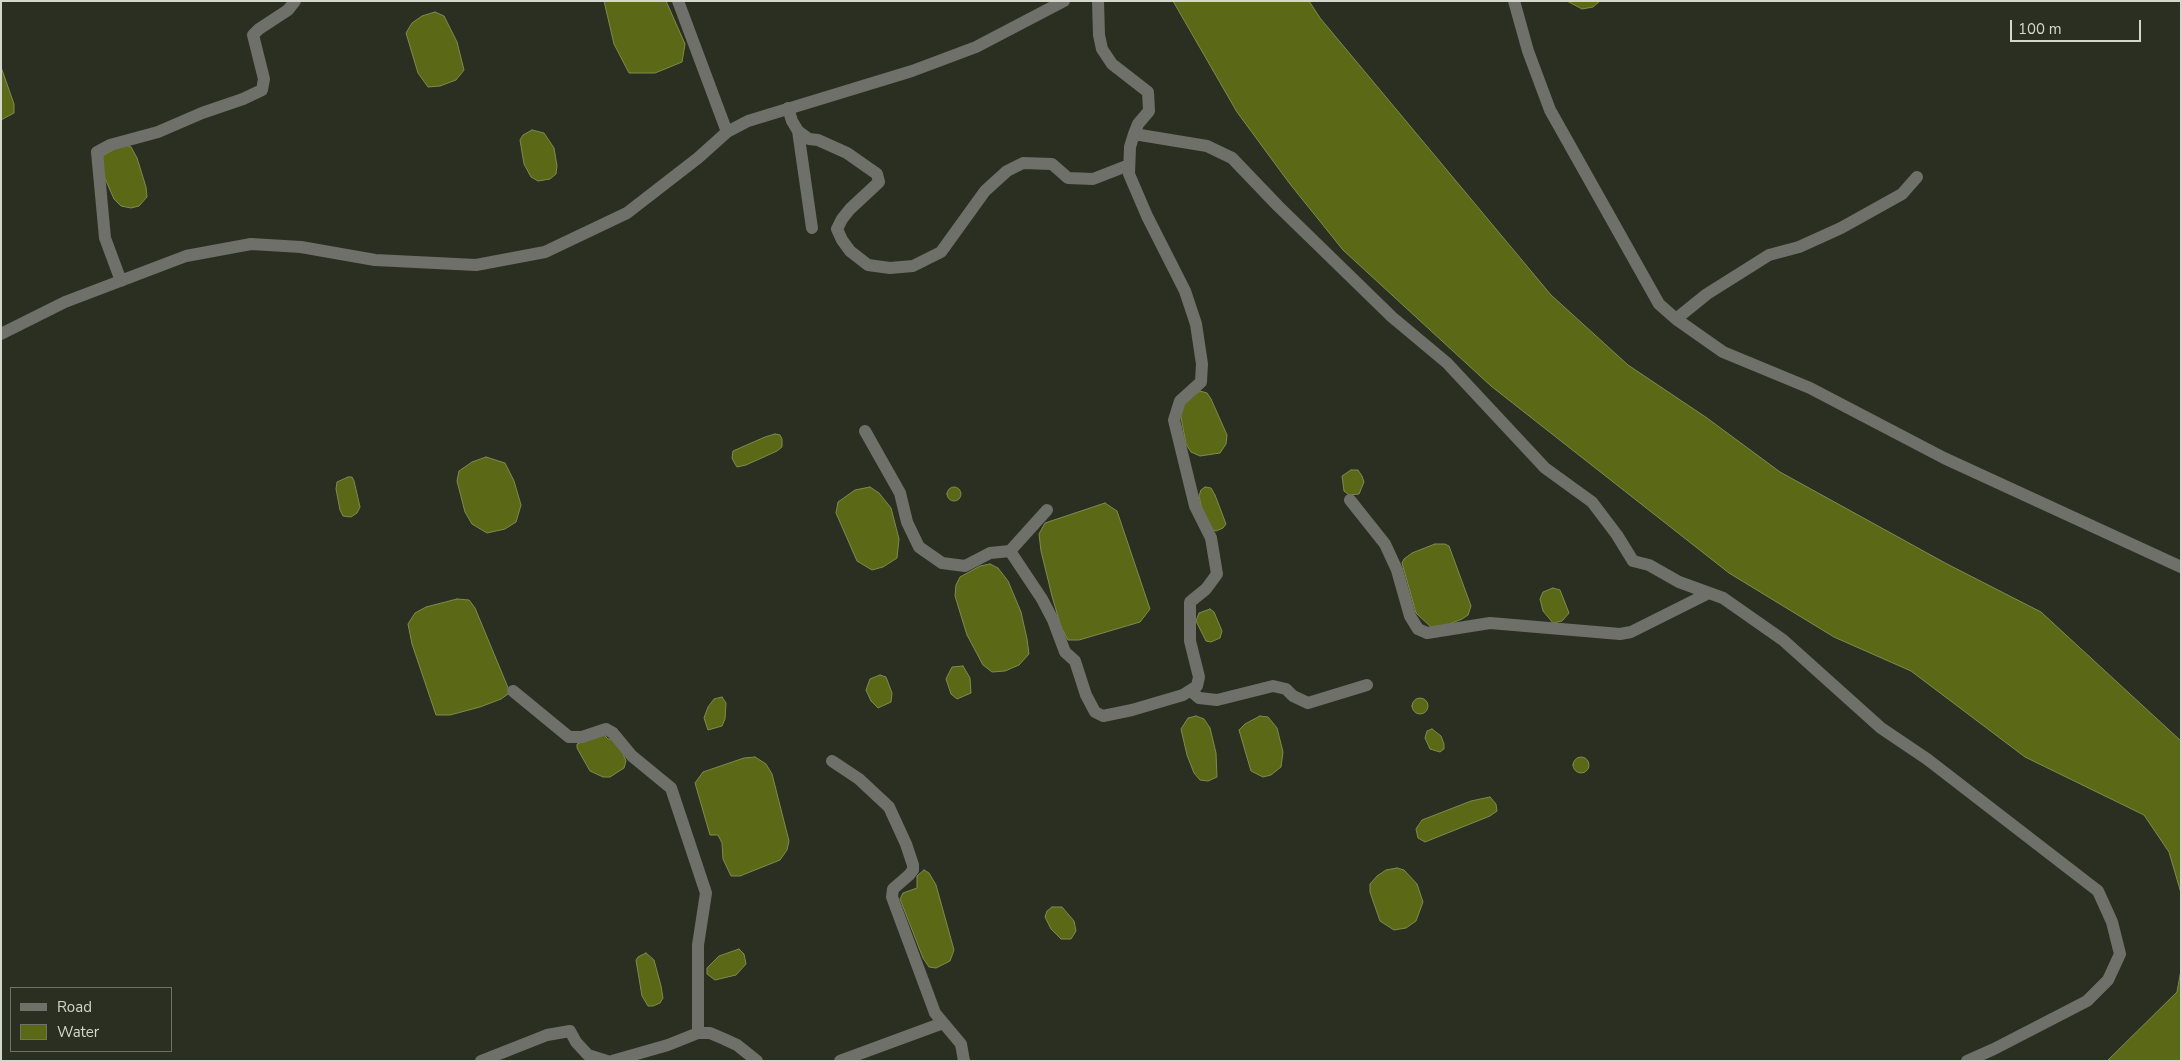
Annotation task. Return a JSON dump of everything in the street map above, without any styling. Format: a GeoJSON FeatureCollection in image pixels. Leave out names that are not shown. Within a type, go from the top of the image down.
{"type":"FeatureCollection","features":[{"type":"Feature","properties":{"kind":"street"},"geometry":{"type":"LineString","coordinates":[[121,281],[105,238],[97,152],[110,145],[158,132],[262,90],[264,84],[262,69],[253,36],[259,29],[288,10],[295,1]]}},
{"type":"Feature","properties":{"kind":"street"},"geometry":{"type":"LineString","coordinates":[[678,1],[727,132]]}},
{"type":"Feature","properties":{"kind":"street"},"geometry":{"type":"LineString","coordinates":[[1,334],[66,302],[186,256],[252,244],[301,247],[375,260],[476,265],[546,252],[627,213],[691,164],[727,132],[748,121],[912,71],[976,47],[1064,1]]}},
{"type":"Feature","properties":{"kind":"street"},"geometry":{"type":"LineString","coordinates":[[1010,551],[1042,599],[1053,620],[1064,652],[1075,661],[1086,695],[1095,712],[1103,716],[1153,704],[1191,691],[1196,686],[1199,677],[1190,641],[1190,602],[1206,589],[1217,574],[1211,538],[1195,506],[1174,420],[1180,401],[1201,382],[1202,364],[1196,324],[1185,291],[1143,208],[1129,174],[1130,146],[1138,124],[1149,110],[1148,92],[1112,64],[1102,49],[1099,35],[1098,1]]}},
{"type":"Feature","properties":{"kind":"street"},"geometry":{"type":"LineString","coordinates":[[1514,1],[1528,51],[1550,110],[1593,190],[1659,304],[1676,319],[1723,352],[1810,388],[1944,458],[2181,566]]}},
{"type":"Feature","properties":{"kind":"street"},"geometry":{"type":"LineString","coordinates":[[788,108],[792,121],[798,131],[809,139],[818,140],[847,153],[877,174],[879,182],[850,209],[842,219],[837,230],[850,251],[868,264],[890,268],[913,266],[941,252],[985,191],[1007,171],[1023,163],[1052,164],[1068,178],[1093,179],[1129,165]]}},
{"type":"Feature","properties":{"kind":"street"},"geometry":{"type":"LineString","coordinates":[[798,131],[812,228]]}},
{"type":"Feature","properties":{"kind":"street"},"geometry":{"type":"LineString","coordinates":[[1134,134],[1207,146],[1232,158],[1373,299],[1447,363],[1545,468],[1592,502],[1617,535],[1632,562],[1648,565],[1679,582],[1723,598],[1783,640],[1881,728],[1927,758],[2098,891],[2112,922],[2120,954],[2108,980],[2086,1001],[1967,1061]]}},
{"type":"Feature","properties":{"kind":"street"},"geometry":{"type":"LineString","coordinates":[[1676,319],[1707,294],[1769,255],[1799,246],[1855,221],[1902,194],[1917,177]]}},
{"type":"Feature","properties":{"kind":"street"},"geometry":{"type":"LineString","coordinates":[[865,431],[900,493],[907,522],[919,547],[942,563],[964,566],[990,553],[1010,551],[1047,510]]}},
{"type":"Feature","properties":{"kind":"street"},"geometry":{"type":"LineString","coordinates":[[1350,500],[1385,544],[1397,570],[1410,616],[1418,629],[1428,633],[1490,623],[1620,634],[1631,632],[1709,593]]}},
{"type":"Feature","properties":{"kind":"street"},"geometry":{"type":"LineString","coordinates":[[1191,691],[1199,698],[1217,700],[1273,686],[1286,689],[1293,696],[1308,703],[1367,685]]}},
{"type":"Feature","properties":{"kind":"street"},"geometry":{"type":"LineString","coordinates":[[514,691],[569,738],[582,737],[606,729],[613,733],[632,756],[671,788],[706,893],[698,945],[698,1033]]}},
{"type":"Feature","properties":{"kind":"street"},"geometry":{"type":"LineString","coordinates":[[832,762],[858,778],[889,807],[906,844],[913,870],[894,889],[892,897],[931,1004],[943,1023],[961,1044],[964,1061]]}},
{"type":"Feature","properties":{"kind":"street"},"geometry":{"type":"LineString","coordinates":[[840,1061],[943,1023]]}},
{"type":"Feature","properties":{"kind":"street"},"geometry":{"type":"LineString","coordinates":[[481,1061],[547,1035],[570,1031],[588,1055],[607,1061]]}},
{"type":"Feature","properties":{"kind":"street"},"geometry":{"type":"LineString","coordinates":[[612,1061],[668,1045],[698,1033],[710,1033],[738,1045],[757,1061]]}},
{"type":"Feature","properties":{"kind":"water"},"geometry":{"type":"Polygon","coordinates":[[[604,1],[666,1],[685,44],[682,62],[655,73],[629,73],[614,44],[604,1]]]}},
{"type":"Feature","properties":{"kind":"water"},"geometry":{"type":"Polygon","coordinates":[[[1173,1],[1309,1],[1320,18],[1551,295],[1628,365],[1707,418],[1780,472],[1947,564],[2041,612],[2181,741],[2181,893],[2169,852],[2144,815],[2025,757],[1911,671],[1834,637],[1729,573],[1491,386],[1343,250],[1290,184],[1237,112],[1173,1]]]}},
{"type":"Feature","properties":{"kind":"water"},"geometry":{"type":"Polygon","coordinates":[[[1567,1],[1600,1],[1593,7],[1582,9],[1567,1]]]}},
{"type":"Feature","properties":{"kind":"water"},"geometry":{"type":"Polygon","coordinates":[[[435,12],[444,16],[457,42],[464,70],[456,80],[440,86],[428,87],[418,73],[406,33],[412,23],[422,16],[435,12]]]}},
{"type":"Feature","properties":{"kind":"water"},"geometry":{"type":"Polygon","coordinates":[[[1,67],[14,104],[14,113],[1,120],[1,67]]]}},
{"type":"Feature","properties":{"kind":"water"},"geometry":{"type":"Polygon","coordinates":[[[532,130],[544,133],[554,148],[557,166],[556,174],[550,179],[538,181],[531,177],[524,164],[520,140],[523,135],[532,130]]]}},
{"type":"Feature","properties":{"kind":"water"},"geometry":{"type":"Polygon","coordinates":[[[124,144],[131,147],[137,158],[146,187],[147,197],[139,206],[131,208],[121,206],[114,199],[103,174],[102,159],[104,155],[124,144]]]}},
{"type":"Feature","properties":{"kind":"water"},"geometry":{"type":"Polygon","coordinates":[[[1200,391],[1207,393],[1211,399],[1227,435],[1226,444],[1220,453],[1200,456],[1191,452],[1186,444],[1180,412],[1181,405],[1200,391]]]}},
{"type":"Feature","properties":{"kind":"water"},"geometry":{"type":"Polygon","coordinates":[[[775,434],[780,435],[782,447],[746,465],[737,467],[732,458],[733,451],[775,434]]]}},
{"type":"Feature","properties":{"kind":"water"},"geometry":{"type":"Polygon","coordinates":[[[486,457],[505,463],[514,481],[521,505],[516,522],[505,529],[487,533],[472,524],[465,512],[457,481],[459,471],[472,462],[486,457]]]}},
{"type":"Feature","properties":{"kind":"water"},"geometry":{"type":"Polygon","coordinates":[[[1351,470],[1358,470],[1364,482],[1359,494],[1349,495],[1344,491],[1342,476],[1351,470]]]}},
{"type":"Feature","properties":{"kind":"water"},"geometry":{"type":"Polygon","coordinates":[[[352,477],[354,481],[360,507],[357,513],[351,517],[343,516],[336,489],[337,482],[352,477]]]}},
{"type":"Feature","properties":{"kind":"water"},"geometry":{"type":"Polygon","coordinates":[[[870,487],[879,493],[891,508],[899,539],[897,558],[883,567],[872,570],[857,561],[836,513],[838,502],[855,490],[870,487]]]}},
{"type":"Feature","properties":{"kind":"water"},"geometry":{"type":"Polygon","coordinates":[[[951,487],[957,487],[961,494],[957,501],[951,501],[947,497],[947,491],[951,487]]]}},
{"type":"Feature","properties":{"kind":"water"},"geometry":{"type":"Polygon","coordinates":[[[1205,487],[1211,488],[1215,495],[1226,524],[1223,528],[1216,531],[1211,529],[1202,509],[1199,496],[1201,490],[1205,487]]]}},
{"type":"Feature","properties":{"kind":"water"},"geometry":{"type":"Polygon","coordinates":[[[1105,503],[1117,511],[1150,609],[1140,622],[1079,640],[1068,640],[1061,627],[1052,596],[1041,551],[1039,534],[1045,523],[1105,503]]]}},
{"type":"Feature","properties":{"kind":"water"},"geometry":{"type":"Polygon","coordinates":[[[1435,544],[1449,546],[1471,606],[1468,615],[1462,619],[1447,625],[1431,627],[1416,613],[1402,563],[1412,553],[1435,544]]]}},
{"type":"Feature","properties":{"kind":"water"},"geometry":{"type":"Polygon","coordinates":[[[990,564],[998,568],[1008,581],[1021,612],[1027,639],[1029,654],[1019,665],[1005,671],[992,672],[983,665],[967,635],[955,596],[956,585],[960,577],[980,566],[990,564]]]}},
{"type":"Feature","properties":{"kind":"water"},"geometry":{"type":"Polygon","coordinates":[[[1553,588],[1560,590],[1569,613],[1562,621],[1553,623],[1543,611],[1540,599],[1543,592],[1553,588]]]}},
{"type":"Feature","properties":{"kind":"water"},"geometry":{"type":"Polygon","coordinates":[[[457,599],[469,600],[475,608],[509,690],[508,694],[501,699],[480,707],[450,715],[436,715],[412,644],[408,624],[415,613],[426,607],[457,599]]]}},
{"type":"Feature","properties":{"kind":"water"},"geometry":{"type":"Polygon","coordinates":[[[1210,609],[1214,612],[1222,631],[1220,638],[1211,642],[1206,641],[1196,621],[1199,613],[1210,609]]]}},
{"type":"Feature","properties":{"kind":"water"},"geometry":{"type":"Polygon","coordinates":[[[963,666],[970,678],[971,693],[957,699],[951,694],[946,679],[952,667],[963,666]]]}},
{"type":"Feature","properties":{"kind":"water"},"geometry":{"type":"Polygon","coordinates":[[[880,675],[886,677],[892,693],[891,702],[878,708],[871,701],[866,690],[870,679],[880,675]]]}},
{"type":"Feature","properties":{"kind":"water"},"geometry":{"type":"Polygon","coordinates":[[[722,697],[726,703],[725,719],[722,726],[708,730],[704,718],[708,707],[714,699],[722,697]]]}},
{"type":"Feature","properties":{"kind":"water"},"geometry":{"type":"Polygon","coordinates":[[[1417,698],[1423,698],[1428,703],[1426,712],[1417,714],[1412,709],[1412,703],[1417,698]]]}},
{"type":"Feature","properties":{"kind":"water"},"geometry":{"type":"Polygon","coordinates":[[[1196,716],[1204,719],[1210,728],[1216,753],[1217,777],[1208,781],[1200,780],[1194,773],[1187,755],[1181,729],[1188,718],[1196,716]]]}},
{"type":"Feature","properties":{"kind":"water"},"geometry":{"type":"Polygon","coordinates":[[[1260,716],[1268,717],[1277,728],[1283,752],[1281,767],[1271,775],[1263,777],[1251,771],[1239,730],[1245,724],[1260,716]]]}},
{"type":"Feature","properties":{"kind":"water"},"geometry":{"type":"Polygon","coordinates":[[[1432,729],[1441,736],[1444,744],[1444,749],[1440,752],[1430,749],[1425,738],[1427,731],[1432,729]]]}},
{"type":"Feature","properties":{"kind":"water"},"geometry":{"type":"Polygon","coordinates":[[[603,734],[608,739],[612,739],[621,749],[626,761],[624,768],[610,777],[603,777],[590,771],[577,748],[577,744],[603,734]]]}},
{"type":"Feature","properties":{"kind":"water"},"geometry":{"type":"Polygon","coordinates":[[[755,757],[766,764],[772,774],[789,841],[787,850],[780,860],[740,876],[731,876],[723,859],[722,843],[718,835],[710,835],[695,783],[703,772],[744,758],[755,757]]]}},
{"type":"Feature","properties":{"kind":"water"},"geometry":{"type":"Polygon","coordinates":[[[1578,757],[1584,757],[1589,762],[1587,771],[1578,773],[1573,768],[1573,762],[1578,757]]]}},
{"type":"Feature","properties":{"kind":"water"},"geometry":{"type":"Polygon","coordinates":[[[1490,797],[1496,804],[1497,811],[1490,816],[1425,842],[1418,838],[1416,829],[1422,820],[1471,801],[1490,797]]]}},
{"type":"Feature","properties":{"kind":"water"},"geometry":{"type":"Polygon","coordinates":[[[1397,868],[1404,870],[1417,884],[1423,902],[1416,921],[1406,928],[1394,930],[1380,921],[1370,892],[1370,884],[1386,870],[1397,868]]]}},
{"type":"Feature","properties":{"kind":"water"},"geometry":{"type":"Polygon","coordinates":[[[924,870],[929,873],[936,885],[954,950],[950,961],[936,968],[929,967],[923,958],[900,899],[903,893],[917,888],[917,876],[924,870]]]}},
{"type":"Feature","properties":{"kind":"water"},"geometry":{"type":"Polygon","coordinates":[[[1052,907],[1062,907],[1074,921],[1076,931],[1071,939],[1061,939],[1051,929],[1045,917],[1047,911],[1052,907]]]}},
{"type":"Feature","properties":{"kind":"water"},"geometry":{"type":"Polygon","coordinates":[[[739,949],[744,954],[746,964],[736,975],[715,980],[707,974],[707,968],[719,956],[739,949]]]}},
{"type":"Feature","properties":{"kind":"water"},"geometry":{"type":"Polygon","coordinates":[[[646,953],[654,960],[663,998],[660,1003],[653,1006],[648,1006],[642,996],[636,960],[646,953]]]}},
{"type":"Feature","properties":{"kind":"water"},"geometry":{"type":"Polygon","coordinates":[[[2181,970],[2181,1061],[2107,1061],[2177,992],[2181,970]]]}}]}
